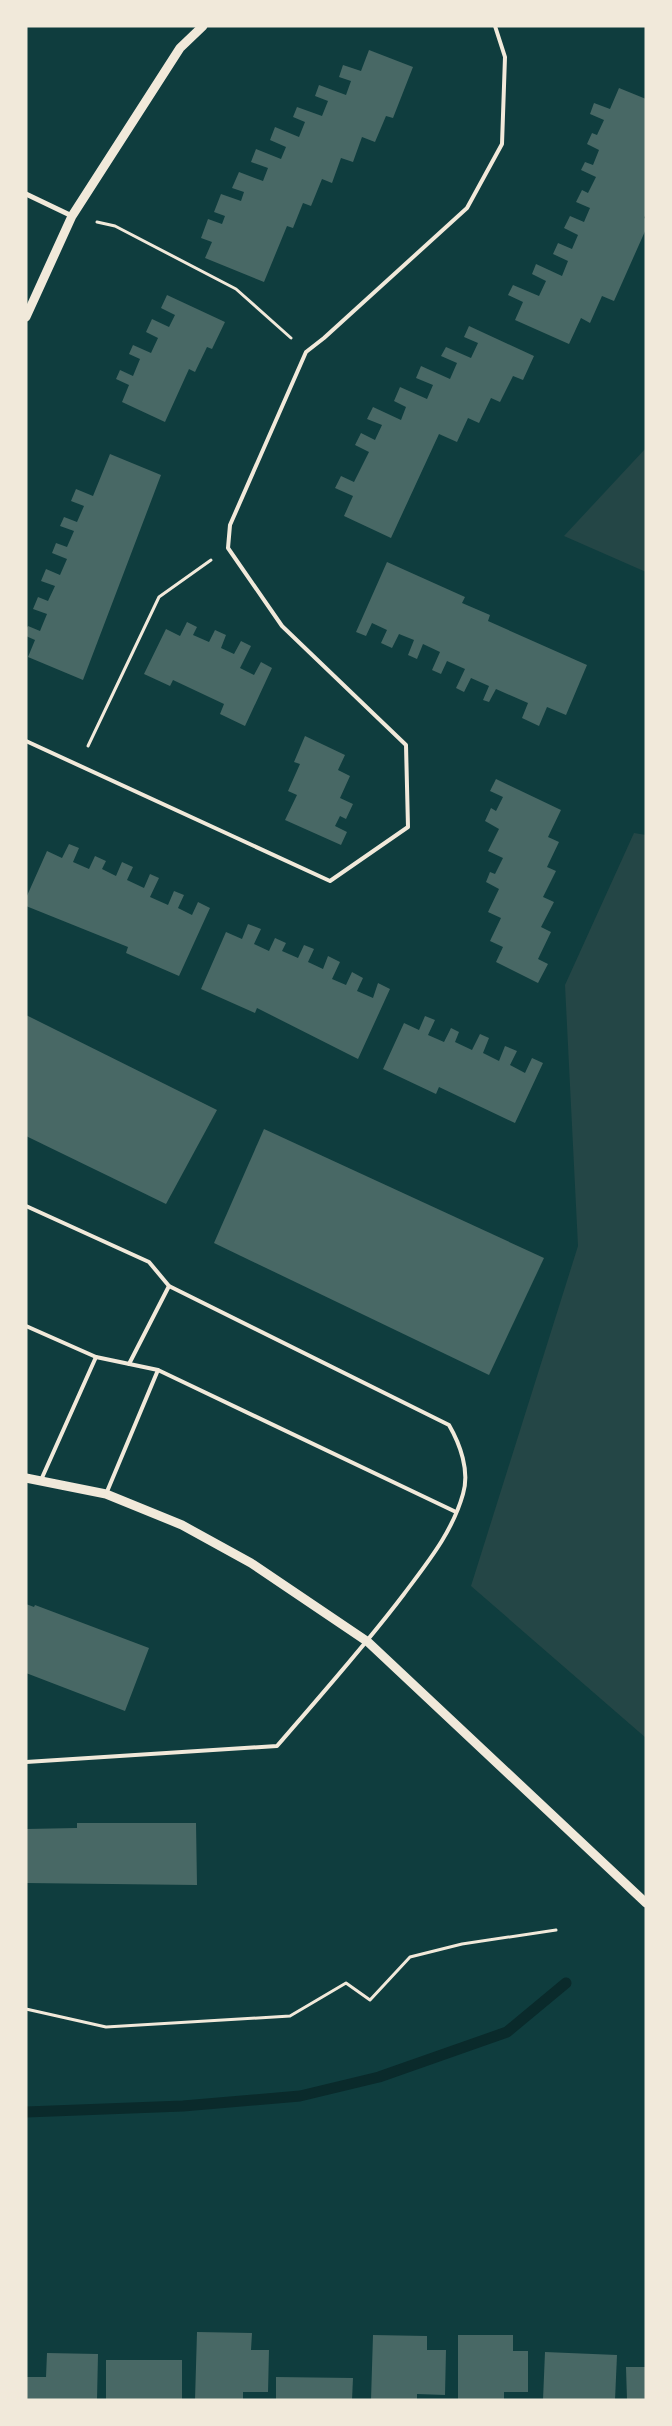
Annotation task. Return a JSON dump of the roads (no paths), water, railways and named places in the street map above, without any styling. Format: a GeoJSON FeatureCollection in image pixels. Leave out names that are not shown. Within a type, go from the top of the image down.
{"type":"FeatureCollection","features":[{"type":"Feature","properties":{"kind":"street"},"geometry":{"type":"LineString","coordinates":[[26,316],[72,216],[180,48],[203,26]]}},
{"type":"Feature","properties":{"kind":"street"},"geometry":{"type":"LineString","coordinates":[[26,194],[72,216]]}},
{"type":"Feature","properties":{"kind":"street"},"geometry":{"type":"LineString","coordinates":[[26,1478],[106,1494],[182,1525],[251,1563],[368,1642],[646,1903]]}},
{"type":"Feature","properties":{"kind":"lane"},"geometry":{"type":"LineString","coordinates":[[26,741],[330,882],[408,826],[406,745],[282,626],[228,548],[230,525],[306,352],[324,338],[467,208],[502,144],[505,57],[495,26]]}},
{"type":"Feature","properties":{"kind":"lane"},"geometry":{"type":"LineString","coordinates":[[26,1206],[149,1262],[169,1286],[449,1425],[459,1442],[464,1468],[464,1492],[443,1542],[368,1642],[277,1746],[26,1762]]}},
{"type":"Feature","properties":{"kind":"lane"},"geometry":{"type":"LineString","coordinates":[[129,1364],[169,1286]]}},
{"type":"Feature","properties":{"kind":"lane"},"geometry":{"type":"LineString","coordinates":[[26,1326],[96,1357],[158,1370],[456,1512]]}},
{"type":"Feature","properties":{"kind":"lane"},"geometry":{"type":"LineString","coordinates":[[41,1481],[96,1357]]}},
{"type":"Feature","properties":{"kind":"lane"},"geometry":{"type":"LineString","coordinates":[[106,1494],[158,1370]]}},
{"type":"Feature","properties":{"kind":"waterway"},"geometry":{"type":"LineString","coordinates":[[26,2112],[183,2106],[300,2096],[379,2077],[507,2032],[566,1983]]}}]}
